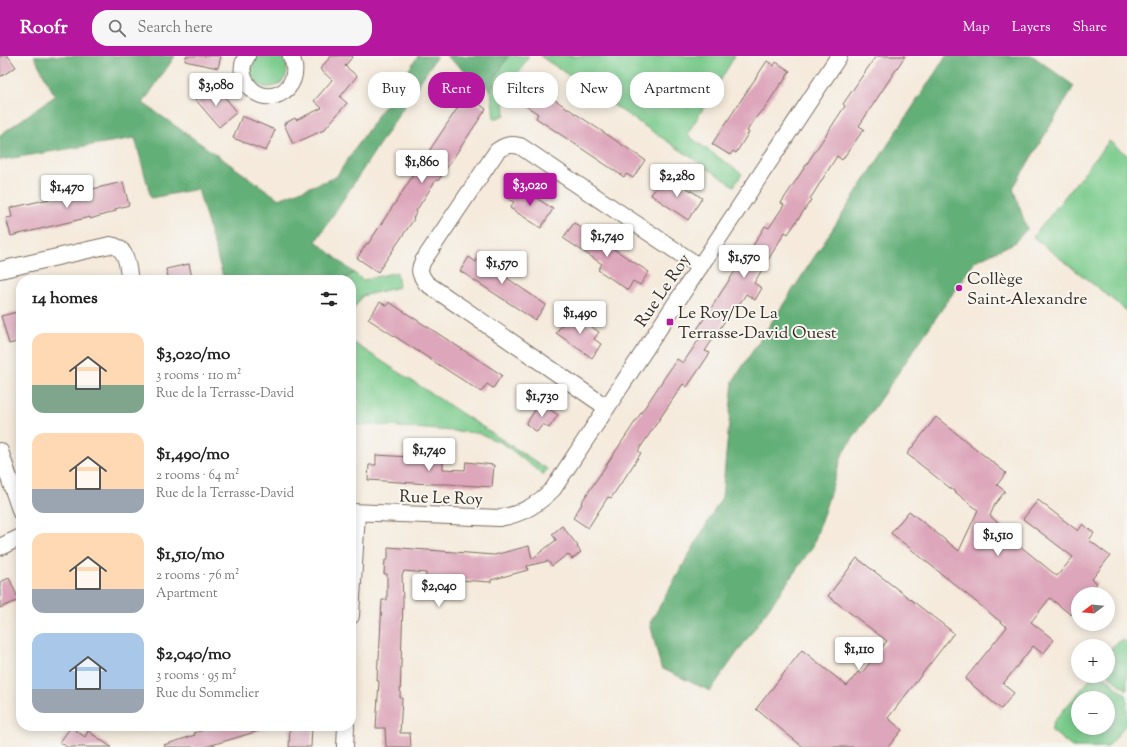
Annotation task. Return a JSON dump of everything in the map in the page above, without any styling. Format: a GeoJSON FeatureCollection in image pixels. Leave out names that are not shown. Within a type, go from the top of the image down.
{"type":"FeatureCollection","features":[{"type":"Feature","properties":{"kind":"street"},"geometry":{"type":"LineString","coordinates":[[247,56],[242,67],[243,76],[247,86],[257,94],[270,96],[285,91],[293,81],[295,64],[291,56]]}},
{"type":"Feature","properties":{"kind":"street","name":"Rue Le Roy"},"geometry":{"type":"LineString","coordinates":[[356,513],[495,518],[513,516],[543,499],[553,489],[839,56]]}},
{"type":"Feature","properties":{"kind":"street"},"geometry":{"type":"LineString","coordinates":[[606,407],[426,283],[420,275],[420,267],[423,261],[497,151],[504,145],[512,144],[520,146],[700,267]]}},
{"type":"Feature","properties":{"kind":"street"},"geometry":{"type":"LineString","coordinates":[[0,270],[110,245],[117,246],[122,250],[125,256],[129,275]]}},
{"type":"Feature","properties":{"kind":"street"},"geometry":{"type":"LineString","coordinates":[[0,451],[16,498]]}},
{"type":"Feature","properties":{"kind":"street"},"geometry":{"type":"LineString","coordinates":[[0,547],[16,540]]}},
{"type":"Feature","properties":{"kind":"street"},"geometry":{"type":"LineString","coordinates":[[345,747],[346,731]]}},
{"type":"Feature","properties":{"kind":"green space"},"geometry":{"type":"Polygon","coordinates":[[[34,56],[175,56],[143,103],[279,199],[336,177],[383,108],[403,108],[316,241],[354,273],[351,275],[223,275],[198,189],[151,198],[135,138],[0,160],[0,135],[55,96],[34,56]]]}},
{"type":"Feature","properties":{"kind":"green space"},"geometry":{"type":"Polygon","coordinates":[[[258,56],[281,56],[286,66],[286,74],[283,81],[276,86],[269,87],[261,86],[255,82],[251,73],[251,66],[258,56]]]}},
{"type":"Feature","properties":{"kind":"green space"},"geometry":{"type":"Polygon","coordinates":[[[418,56],[437,56],[420,82],[420,72],[407,72],[418,56]]]}},
{"type":"Feature","properties":{"kind":"green space"},"geometry":{"type":"Polygon","coordinates":[[[446,56],[508,56],[499,72],[493,72],[493,84],[491,91],[485,86],[485,72],[467,72],[446,56]]]}},
{"type":"Feature","properties":{"kind":"green space"},"geometry":{"type":"Polygon","coordinates":[[[508,56],[529,56],[519,72],[499,72],[508,56]]]}},
{"type":"Feature","properties":{"kind":"green space"},"geometry":{"type":"Polygon","coordinates":[[[540,56],[735,56],[724,74],[724,72],[630,72],[630,108],[703,108],[687,135],[742,174],[734,186],[618,108],[622,108],[622,72],[566,72],[566,73],[540,56]]]}},
{"type":"Feature","properties":{"kind":"green space"},"geometry":{"type":"Polygon","coordinates":[[[946,56],[1033,56],[1074,86],[1013,188],[1027,229],[1014,243],[975,261],[843,453],[813,546],[710,691],[661,668],[650,623],[722,497],[733,381],[946,56]]]}},
{"type":"Feature","properties":{"kind":"green space"},"geometry":{"type":"Polygon","coordinates":[[[493,84],[493,108],[505,108],[505,115],[494,119],[491,91],[493,84]]]}},
{"type":"Feature","properties":{"kind":"green space"},"geometry":{"type":"Polygon","coordinates":[[[1109,141],[1127,155],[1127,311],[1033,237],[1109,141]]]}},
{"type":"Feature","properties":{"kind":"green space"},"geometry":{"type":"Polygon","coordinates":[[[397,272],[399,287],[362,296],[356,305],[356,275],[351,275],[354,273],[363,280],[397,272]]]}},
{"type":"Feature","properties":{"kind":"green space"},"geometry":{"type":"Polygon","coordinates":[[[356,344],[547,469],[543,475],[504,444],[478,433],[375,425],[356,425],[356,344]]]}},
{"type":"Feature","properties":{"kind":"green space"},"geometry":{"type":"Polygon","coordinates":[[[1123,640],[1127,643],[1127,690],[1115,681],[1115,644],[1123,640]]]}},
{"type":"Feature","properties":{"kind":"green space"},"geometry":{"type":"Polygon","coordinates":[[[1087,683],[1112,683],[1127,696],[1127,723],[1108,747],[1072,747],[1051,730],[1054,721],[1071,701],[1071,735],[1115,735],[1115,691],[1080,691],[1087,683]]]}},
{"type":"Feature","properties":{"kind":"building"},"geometry":{"type":"Polygon","coordinates":[[[0,56],[8,56],[16,67],[0,77],[0,56]]]}},
{"type":"Feature","properties":{"kind":"building"},"geometry":{"type":"Polygon","coordinates":[[[186,56],[221,56],[218,68],[185,61],[186,56]]]}},
{"type":"Feature","properties":{"kind":"building"},"geometry":{"type":"Polygon","coordinates":[[[331,56],[353,56],[345,66],[357,76],[340,97],[347,103],[324,130],[293,144],[284,124],[295,118],[296,120],[322,108],[314,101],[332,80],[320,69],[331,56]]]}},
{"type":"Feature","properties":{"kind":"building"},"geometry":{"type":"Polygon","coordinates":[[[876,56],[905,56],[859,126],[864,129],[842,160],[837,156],[810,199],[811,200],[788,234],[785,232],[754,283],[762,288],[755,300],[746,294],[736,309],[734,307],[705,351],[710,353],[687,387],[683,384],[638,451],[641,453],[634,464],[611,498],[608,497],[588,528],[573,518],[582,504],[581,503],[677,359],[683,363],[700,338],[694,334],[743,259],[742,258],[748,247],[751,249],[765,226],[769,228],[784,205],[781,203],[845,106],[843,104],[876,56]]]}},
{"type":"Feature","properties":{"kind":"building"},"geometry":{"type":"Polygon","coordinates":[[[767,61],[774,66],[776,62],[790,71],[763,111],[762,110],[754,120],[747,131],[749,132],[736,153],[733,151],[730,155],[712,144],[767,61]]]}},
{"type":"Feature","properties":{"kind":"building"},"geometry":{"type":"Polygon","coordinates":[[[206,90],[213,97],[220,91],[237,112],[219,127],[195,99],[206,90]]]}},
{"type":"Feature","properties":{"kind":"building"},"geometry":{"type":"Polygon","coordinates":[[[558,102],[645,160],[633,178],[626,174],[624,177],[536,118],[538,114],[529,108],[558,108],[558,102]]]}},
{"type":"Feature","properties":{"kind":"building"},"geometry":{"type":"Polygon","coordinates":[[[457,108],[486,109],[438,181],[436,180],[416,211],[417,212],[413,218],[414,219],[378,272],[357,258],[367,243],[368,244],[457,108]]]}},
{"type":"Feature","properties":{"kind":"building"},"geometry":{"type":"Polygon","coordinates":[[[242,116],[275,130],[266,151],[233,138],[242,116]]]}},
{"type":"Feature","properties":{"kind":"building"},"geometry":{"type":"Polygon","coordinates":[[[672,178],[702,198],[688,220],[651,195],[660,182],[667,187],[672,178]]]}},
{"type":"Feature","properties":{"kind":"building"},"geometry":{"type":"Polygon","coordinates":[[[123,182],[129,205],[115,209],[116,211],[90,219],[90,217],[11,236],[6,218],[12,217],[10,208],[123,182]]]}},
{"type":"Feature","properties":{"kind":"building"},"geometry":{"type":"Polygon","coordinates":[[[517,185],[553,209],[541,228],[510,208],[514,202],[508,199],[517,185]]]}},
{"type":"Feature","properties":{"kind":"building"},"geometry":{"type":"Polygon","coordinates":[[[574,223],[649,272],[640,285],[633,281],[628,290],[598,270],[602,264],[563,238],[574,223]]]}},
{"type":"Feature","properties":{"kind":"building"},"geometry":{"type":"Polygon","coordinates":[[[481,252],[511,272],[507,278],[546,305],[535,320],[460,271],[469,257],[476,262],[481,252]]]}},
{"type":"Feature","properties":{"kind":"building"},"geometry":{"type":"Polygon","coordinates":[[[189,264],[192,275],[168,275],[166,269],[189,264]]]}},
{"type":"Feature","properties":{"kind":"building"},"geometry":{"type":"Polygon","coordinates":[[[380,302],[387,306],[389,302],[502,375],[493,388],[487,384],[481,392],[368,319],[380,302]]]}},
{"type":"Feature","properties":{"kind":"building"},"geometry":{"type":"Polygon","coordinates":[[[16,312],[16,342],[9,344],[1,316],[16,312]]]}},
{"type":"Feature","properties":{"kind":"building"},"geometry":{"type":"Polygon","coordinates":[[[571,312],[599,332],[594,339],[601,344],[592,358],[556,333],[571,312]]]}},
{"type":"Feature","properties":{"kind":"building"},"geometry":{"type":"Polygon","coordinates":[[[540,403],[558,415],[549,428],[543,424],[537,432],[526,424],[540,403]]]}},
{"type":"Feature","properties":{"kind":"building"},"geometry":{"type":"Polygon","coordinates":[[[936,417],[1006,473],[997,485],[1005,491],[995,504],[990,516],[1012,534],[1009,537],[1057,576],[1073,557],[1023,519],[1038,500],[1078,531],[1083,524],[1094,533],[1089,540],[1110,556],[1092,579],[1097,583],[1094,587],[1071,587],[1071,615],[1050,598],[1031,622],[1054,640],[1043,654],[1033,646],[1003,684],[1014,693],[1001,709],[965,679],[1007,627],[891,533],[909,511],[959,551],[978,510],[907,454],[936,417]]]}},
{"type":"Feature","properties":{"kind":"building"},"geometry":{"type":"Polygon","coordinates":[[[376,455],[443,459],[443,469],[465,470],[466,462],[494,465],[492,487],[368,480],[369,465],[376,465],[376,455]]]}},
{"type":"Feature","properties":{"kind":"building"},"geometry":{"type":"Polygon","coordinates":[[[562,526],[581,552],[572,559],[568,554],[552,566],[548,561],[527,566],[528,570],[491,580],[491,582],[426,578],[426,573],[404,571],[402,574],[403,601],[400,698],[402,698],[400,733],[410,733],[411,747],[386,747],[385,728],[376,728],[379,681],[377,681],[378,659],[382,600],[387,600],[387,574],[384,574],[385,560],[388,560],[388,547],[494,555],[529,546],[532,559],[556,540],[552,534],[562,526]]]}},
{"type":"Feature","properties":{"kind":"building"},"geometry":{"type":"Polygon","coordinates":[[[857,558],[954,633],[888,718],[902,730],[888,747],[803,747],[756,709],[802,650],[847,686],[858,672],[861,674],[887,641],[828,596],[857,558]]]}},
{"type":"Feature","properties":{"kind":"building"},"geometry":{"type":"Polygon","coordinates":[[[9,578],[16,593],[16,601],[0,608],[0,582],[9,578]]]}},
{"type":"Feature","properties":{"kind":"building"},"geometry":{"type":"Polygon","coordinates":[[[68,731],[77,731],[85,737],[88,731],[111,747],[67,747],[60,742],[68,731]]]}},
{"type":"Feature","properties":{"kind":"building"},"geometry":{"type":"Polygon","coordinates":[[[200,731],[258,731],[205,747],[165,747],[164,745],[195,735],[194,733],[200,731]]]}},
{"type":"Feature","properties":{"kind":"building"},"geometry":{"type":"Polygon","coordinates":[[[290,731],[312,731],[311,747],[289,747],[290,731]]]}},
{"type":"Feature","properties":{"kind":"place","name":"Collège Saint-Alexandre"},"geometry":{"type":"Point","coordinates":[959,288]}},
{"type":"Feature","properties":{"kind":"place","name":"Le Roy/De La Terrasse-David Ouest"},"geometry":{"type":"Point","coordinates":[670,322]}}]}
